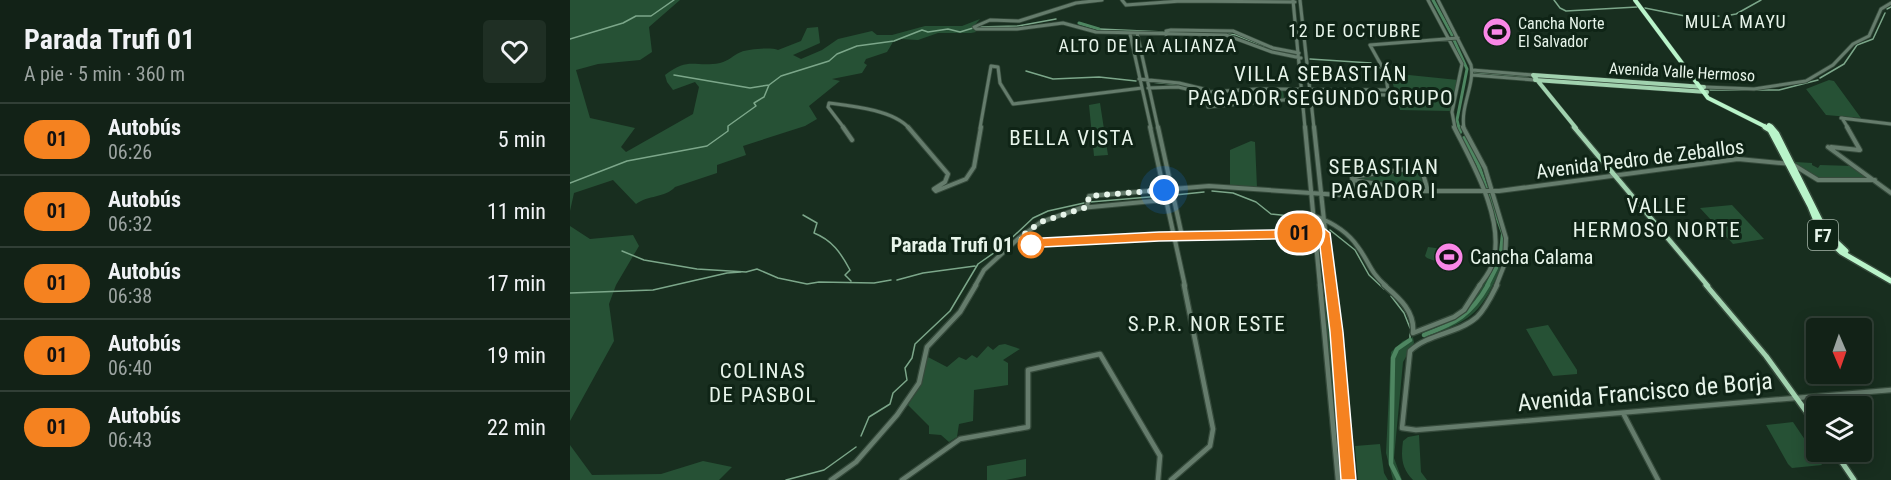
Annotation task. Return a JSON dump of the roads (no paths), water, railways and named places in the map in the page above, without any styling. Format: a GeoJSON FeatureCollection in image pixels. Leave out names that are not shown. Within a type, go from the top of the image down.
{"type":"FeatureCollection","features":[{"type":"Feature","properties":{"kind":"highway","name":"F7"},"geometry":{"type":"LineString","coordinates":[[1636,0],[1712,101],[1766,127],[1773,134],[1810,206],[1821,233],[1841,252],[1891,279]]}},
{"type":"Feature","properties":{"kind":"main road","name":"Avenida Valle Hermoso"},"geometry":{"type":"LineString","coordinates":[[1534,77],[1703,89]]}},
{"type":"Feature","properties":{"kind":"main road"},"geometry":{"type":"LineString","coordinates":[[1534,77],[1613,176],[1766,356],[1806,410]]}},
{"type":"Feature","properties":{"kind":"main road"},"geometry":{"type":"LineString","coordinates":[[1841,462],[1854,480]]}},
{"type":"Feature","properties":{"kind":"street"},"geometry":{"type":"LineString","coordinates":[[1102,0],[1076,3],[1019,21],[990,20],[974,27],[975,29],[996,30],[1063,23],[1090,30],[1130,34],[1231,36],[1272,52],[1306,59]]}},
{"type":"Feature","properties":{"kind":"street"},"geometry":{"type":"LineString","coordinates":[[1122,0],[1123,4],[1129,5],[1300,1],[1336,332],[1348,480]]}},
{"type":"Feature","properties":{"kind":"street"},"geometry":{"type":"LineString","coordinates":[[1315,216],[1329,220],[1358,245],[1370,270],[1400,298],[1409,312],[1415,331],[1416,344],[1458,328],[1478,315],[1496,285],[1508,249],[1506,231],[1485,166],[1463,126],[1466,79],[1462,64],[1428,0]]}},
{"type":"Feature","properties":{"kind":"street"},"geometry":{"type":"LineString","coordinates":[[1415,331],[1461,314],[1473,299],[1493,265],[1497,236],[1473,163],[1453,125],[1452,112],[1472,70],[1438,0]]}},
{"type":"Feature","properties":{"kind":"street"},"geometry":{"type":"LineString","coordinates":[[1293,1],[1338,480]]}},
{"type":"Feature","properties":{"kind":"street","name":"Avenida Valle Hermoso"},"geometry":{"type":"LineString","coordinates":[[1703,89],[1754,89],[1806,81],[1833,65],[1853,44],[1869,36],[1881,9],[1891,3]]}},
{"type":"Feature","properties":{"kind":"street"},"geometry":{"type":"LineString","coordinates":[[1166,33],[1181,30],[1233,31],[1276,49],[1305,51]]}},
{"type":"Feature","properties":{"kind":"street"},"geometry":{"type":"LineString","coordinates":[[1137,33],[1182,236],[1173,236]]}},
{"type":"Feature","properties":{"kind":"street"},"geometry":{"type":"LineString","coordinates":[[1130,34],[1210,409],[1213,440],[1206,451],[1171,480]]}},
{"type":"Feature","properties":{"kind":"street"},"geometry":{"type":"LineString","coordinates":[[1148,88],[1178,87],[1208,92],[1302,89],[1310,94],[1392,95],[1388,90],[1385,72],[1370,45],[1458,38]]}},
{"type":"Feature","properties":{"kind":"street"},"geometry":{"type":"LineString","coordinates":[[852,140],[828,107],[829,103],[857,106],[905,122],[948,174],[945,182],[934,188],[933,190],[936,191],[966,179],[973,171],[991,66],[998,67],[1000,83],[1013,104],[1142,88]]}},
{"type":"Feature","properties":{"kind":"street","name":"Avenida Valle Hermoso"},"geometry":{"type":"LineString","coordinates":[[1472,70],[1534,77]]}},
{"type":"Feature","properties":{"kind":"street","name":"Avenida Valle Hermoso"},"geometry":{"type":"LineString","coordinates":[[1466,79],[1534,77]]}},
{"type":"Feature","properties":{"kind":"street"},"geometry":{"type":"LineString","coordinates":[[1140,79],[1179,82],[1208,92]]}},
{"type":"Feature","properties":{"kind":"street"},"geometry":{"type":"LineString","coordinates":[[1208,92],[1208,107],[1310,94],[1388,90]]}},
{"type":"Feature","properties":{"kind":"street"},"geometry":{"type":"LineString","coordinates":[[1844,148],[1844,153],[1828,147],[1844,148],[1860,150],[1841,118],[1891,124]]}},
{"type":"Feature","properties":{"kind":"street"},"geometry":{"type":"LineString","coordinates":[[1833,149],[1891,193]]}},
{"type":"Feature","properties":{"kind":"street","name":"Avenida Pedro de Zeballos"},"geometry":{"type":"LineString","coordinates":[[1492,191],[1730,159],[1789,163]]}},
{"type":"Feature","properties":{"kind":"street"},"geometry":{"type":"LineString","coordinates":[[1789,163],[1818,180],[1875,180]]}},
{"type":"Feature","properties":{"kind":"street"},"geometry":{"type":"LineString","coordinates":[[1353,179],[1421,167],[1428,191]]}},
{"type":"Feature","properties":{"kind":"street"},"geometry":{"type":"LineString","coordinates":[[1353,179],[1428,191],[1492,191]]}},
{"type":"Feature","properties":{"kind":"street"},"geometry":{"type":"LineString","coordinates":[[1087,207],[1089,196],[1229,186],[1355,196],[1353,179]]}},
{"type":"Feature","properties":{"kind":"street"},"geometry":{"type":"LineString","coordinates":[[831,480],[856,462],[909,400],[919,383],[927,346],[960,312],[984,270],[1035,225],[1087,207],[1174,199]]}},
{"type":"Feature","properties":{"kind":"street"},"geometry":{"type":"LineString","coordinates":[[1315,233],[1325,233]]}},
{"type":"Feature","properties":{"kind":"street"},"geometry":{"type":"LineString","coordinates":[[1415,331],[1422,342]]}},
{"type":"Feature","properties":{"kind":"street","name":"Avenida Francisco de Borja"},"geometry":{"type":"LineString","coordinates":[[1416,344],[1409,357],[1402,428],[1426,429],[1891,390]]}},
{"type":"Feature","properties":{"kind":"street"},"geometry":{"type":"LineString","coordinates":[[902,480],[960,438],[1028,427],[1028,370],[1100,354],[1160,456],[1158,480]]}},
{"type":"Feature","properties":{"kind":"street"},"geometry":{"type":"LineString","coordinates":[[1623,413],[1658,480]]}},
{"type":"Feature","properties":{"kind":"waterway"},"geometry":{"type":"LineString","coordinates":[[570,39],[623,23],[636,16],[651,16],[674,0]]}},
{"type":"Feature","properties":{"kind":"waterway"},"geometry":{"type":"LineString","coordinates":[[1433,0],[1452,35]]}},
{"type":"Feature","properties":{"kind":"waterway"},"geometry":{"type":"LineString","coordinates":[[1554,0],[1560,8],[1566,11],[1637,7]]}},
{"type":"Feature","properties":{"kind":"waterway"},"geometry":{"type":"LineString","coordinates":[[1725,16],[1736,14],[1761,0]]}},
{"type":"Feature","properties":{"kind":"waterway"},"geometry":{"type":"LineString","coordinates":[[1887,9],[1891,7]]}},
{"type":"Feature","properties":{"kind":"waterway"},"geometry":{"type":"LineString","coordinates":[[1645,8],[1685,16],[1719,16]]}},
{"type":"Feature","properties":{"kind":"waterway"},"geometry":{"type":"LineString","coordinates":[[1820,78],[1844,64],[1857,45],[1873,39],[1885,13]]}},
{"type":"Feature","properties":{"kind":"waterway"},"geometry":{"type":"LineString","coordinates":[[978,27],[1018,26],[1056,19]]}},
{"type":"Feature","properties":{"kind":"waterway"},"geometry":{"type":"LineString","coordinates":[[1079,23],[1099,29]]}},
{"type":"Feature","properties":{"kind":"waterway"},"geometry":{"type":"LineString","coordinates":[[769,85],[781,76],[829,61],[837,54],[857,46],[894,41],[922,30],[928,32],[948,29],[960,32],[973,28]]}},
{"type":"Feature","properties":{"kind":"waterway"},"geometry":{"type":"LineString","coordinates":[[1099,29],[1164,32]]}},
{"type":"Feature","properties":{"kind":"waterway"},"geometry":{"type":"LineString","coordinates":[[1169,32],[1207,32]]}},
{"type":"Feature","properties":{"kind":"waterway"},"geometry":{"type":"LineString","coordinates":[[1212,32],[1236,35],[1271,49]]}},
{"type":"Feature","properties":{"kind":"waterway"},"geometry":{"type":"LineString","coordinates":[[1454,40],[1467,69],[1457,120],[1459,128]]}},
{"type":"Feature","properties":{"kind":"waterway"},"geometry":{"type":"LineString","coordinates":[[1310,59],[1371,63]]}},
{"type":"Feature","properties":{"kind":"waterway"},"geometry":{"type":"LineString","coordinates":[[1376,65],[1380,68]]}},
{"type":"Feature","properties":{"kind":"waterway"},"geometry":{"type":"LineString","coordinates":[[1026,71],[1053,79],[1099,77],[1136,81]]}},
{"type":"Feature","properties":{"kind":"waterway"},"geometry":{"type":"LineString","coordinates":[[1473,73],[1528,77]]}},
{"type":"Feature","properties":{"kind":"waterway"},"geometry":{"type":"LineString","coordinates":[[674,75],[750,88],[769,85]]}},
{"type":"Feature","properties":{"kind":"waterway"},"geometry":{"type":"LineString","coordinates":[[1538,77],[1698,89]]}},
{"type":"Feature","properties":{"kind":"waterway"},"geometry":{"type":"LineString","coordinates":[[1710,90],[1779,90],[1818,80]]}},
{"type":"Feature","properties":{"kind":"waterway"},"geometry":{"type":"LineString","coordinates":[[1151,82],[1182,85],[1205,92]]}},
{"type":"Feature","properties":{"kind":"waterway"},"geometry":{"type":"LineString","coordinates":[[570,183],[627,161],[707,146],[728,131],[728,126],[756,106],[754,103],[764,97],[769,85]]}},
{"type":"Feature","properties":{"kind":"waterway"},"geometry":{"type":"LineString","coordinates":[[1459,127],[1460,132]]}},
{"type":"Feature","properties":{"kind":"waterway"},"geometry":{"type":"LineString","coordinates":[[1464,138],[1478,164],[1486,188]]}},
{"type":"Feature","properties":{"kind":"waterway"},"geometry":{"type":"LineString","coordinates":[[1212,191],[1233,193],[1256,202],[1271,214],[1310,218]]}},
{"type":"Feature","properties":{"kind":"waterway"},"geometry":{"type":"LineString","coordinates":[[1175,195],[1204,192]]}},
{"type":"Feature","properties":{"kind":"waterway"},"geometry":{"type":"LineString","coordinates":[[1489,194],[1503,233],[1500,261]]}},
{"type":"Feature","properties":{"kind":"waterway"},"geometry":{"type":"LineString","coordinates":[[1090,202],[1161,196]]}},
{"type":"Feature","properties":{"kind":"waterway"},"geometry":{"type":"LineString","coordinates":[[861,436],[869,417],[890,404],[893,393],[907,380],[905,368],[912,358],[915,344],[950,311],[978,264],[1001,248],[1033,218],[1048,211],[1084,203]]}},
{"type":"Feature","properties":{"kind":"waterway"},"geometry":{"type":"LineString","coordinates":[[803,215],[817,223],[814,233],[826,239],[839,253],[850,270],[845,275],[851,281]]}},
{"type":"Feature","properties":{"kind":"waterway"},"geometry":{"type":"LineString","coordinates":[[1316,222],[1320,225]]}},
{"type":"Feature","properties":{"kind":"waterway"},"geometry":{"type":"LineString","coordinates":[[1330,230],[1355,250],[1369,275],[1384,289]]}},
{"type":"Feature","properties":{"kind":"waterway"},"geometry":{"type":"LineString","coordinates":[[622,251],[644,260],[697,269],[746,272],[757,269],[778,278],[807,284],[819,282],[874,283],[891,280]]}},
{"type":"Feature","properties":{"kind":"waterway"},"geometry":{"type":"LineString","coordinates":[[897,280],[923,273],[975,266]]}},
{"type":"Feature","properties":{"kind":"waterway"},"geometry":{"type":"LineString","coordinates":[[1487,286],[1496,268]]}},
{"type":"Feature","properties":{"kind":"waterway"},"geometry":{"type":"LineString","coordinates":[[570,293],[653,290],[727,273],[741,272]]}},
{"type":"Feature","properties":{"kind":"waterway"},"geometry":{"type":"LineString","coordinates":[[1424,335],[1462,317],[1475,304],[1488,285]]}},
{"type":"Feature","properties":{"kind":"waterway"},"geometry":{"type":"LineString","coordinates":[[1391,296],[1404,313],[1410,328]]}},
{"type":"Feature","properties":{"kind":"waterway"},"geometry":{"type":"LineString","coordinates":[[1410,334],[1410,340]]}},
{"type":"Feature","properties":{"kind":"waterway"},"geometry":{"type":"LineString","coordinates":[[1399,480],[1391,464],[1393,358],[1397,349],[1410,340]]}},
{"type":"Feature","properties":{"kind":"waterway"},"geometry":{"type":"LineString","coordinates":[[786,480],[824,470],[856,447]]}},
{"type":"Feature","properties":{"kind":"place","name":"Cancha Norte El Salvador"},"geometry":{"type":"Point","coordinates":[1497,32]}},
{"type":"Feature","properties":{"kind":"place","name":"Parada Trufi 01"},"geometry":{"type":"Point","coordinates":[1031,245]}},
{"type":"Feature","properties":{"kind":"place","name":"Cancha Calama"},"geometry":{"type":"Point","coordinates":[1449,257]}},
{"type":"Feature","properties":{"kind":"district","name":"MULA MAYU"},"geometry":{"type":"Point","coordinates":[1736,21]}},
{"type":"Feature","properties":{"kind":"district","name":"12 DE OCTUBRE"},"geometry":{"type":"Point","coordinates":[1355,30]}},
{"type":"Feature","properties":{"kind":"district","name":"ALTO DE LA ALIANZA"},"geometry":{"type":"Point","coordinates":[1148,45]}},
{"type":"Feature","properties":{"kind":"district","name":"VILLA SEBASTIÁN PAGADOR SEGUNDO GRUPO"},"geometry":{"type":"Point","coordinates":[1321,86]}},
{"type":"Feature","properties":{"kind":"district","name":"BELLA VISTA"},"geometry":{"type":"Point","coordinates":[1072,138]}},
{"type":"Feature","properties":{"kind":"district","name":"SEBASTIAN PAGADOR I"},"geometry":{"type":"Point","coordinates":[1384,179]}},
{"type":"Feature","properties":{"kind":"district","name":"VALLE HERMOSO NORTE"},"geometry":{"type":"Point","coordinates":[1657,218]}},
{"type":"Feature","properties":{"kind":"district","name":"S.P.R. NOR ESTE"},"geometry":{"type":"Point","coordinates":[1207,324]}},
{"type":"Feature","properties":{"kind":"district","name":"COLINAS DE PASBOL"},"geometry":{"type":"Point","coordinates":[763,383]}}]}
